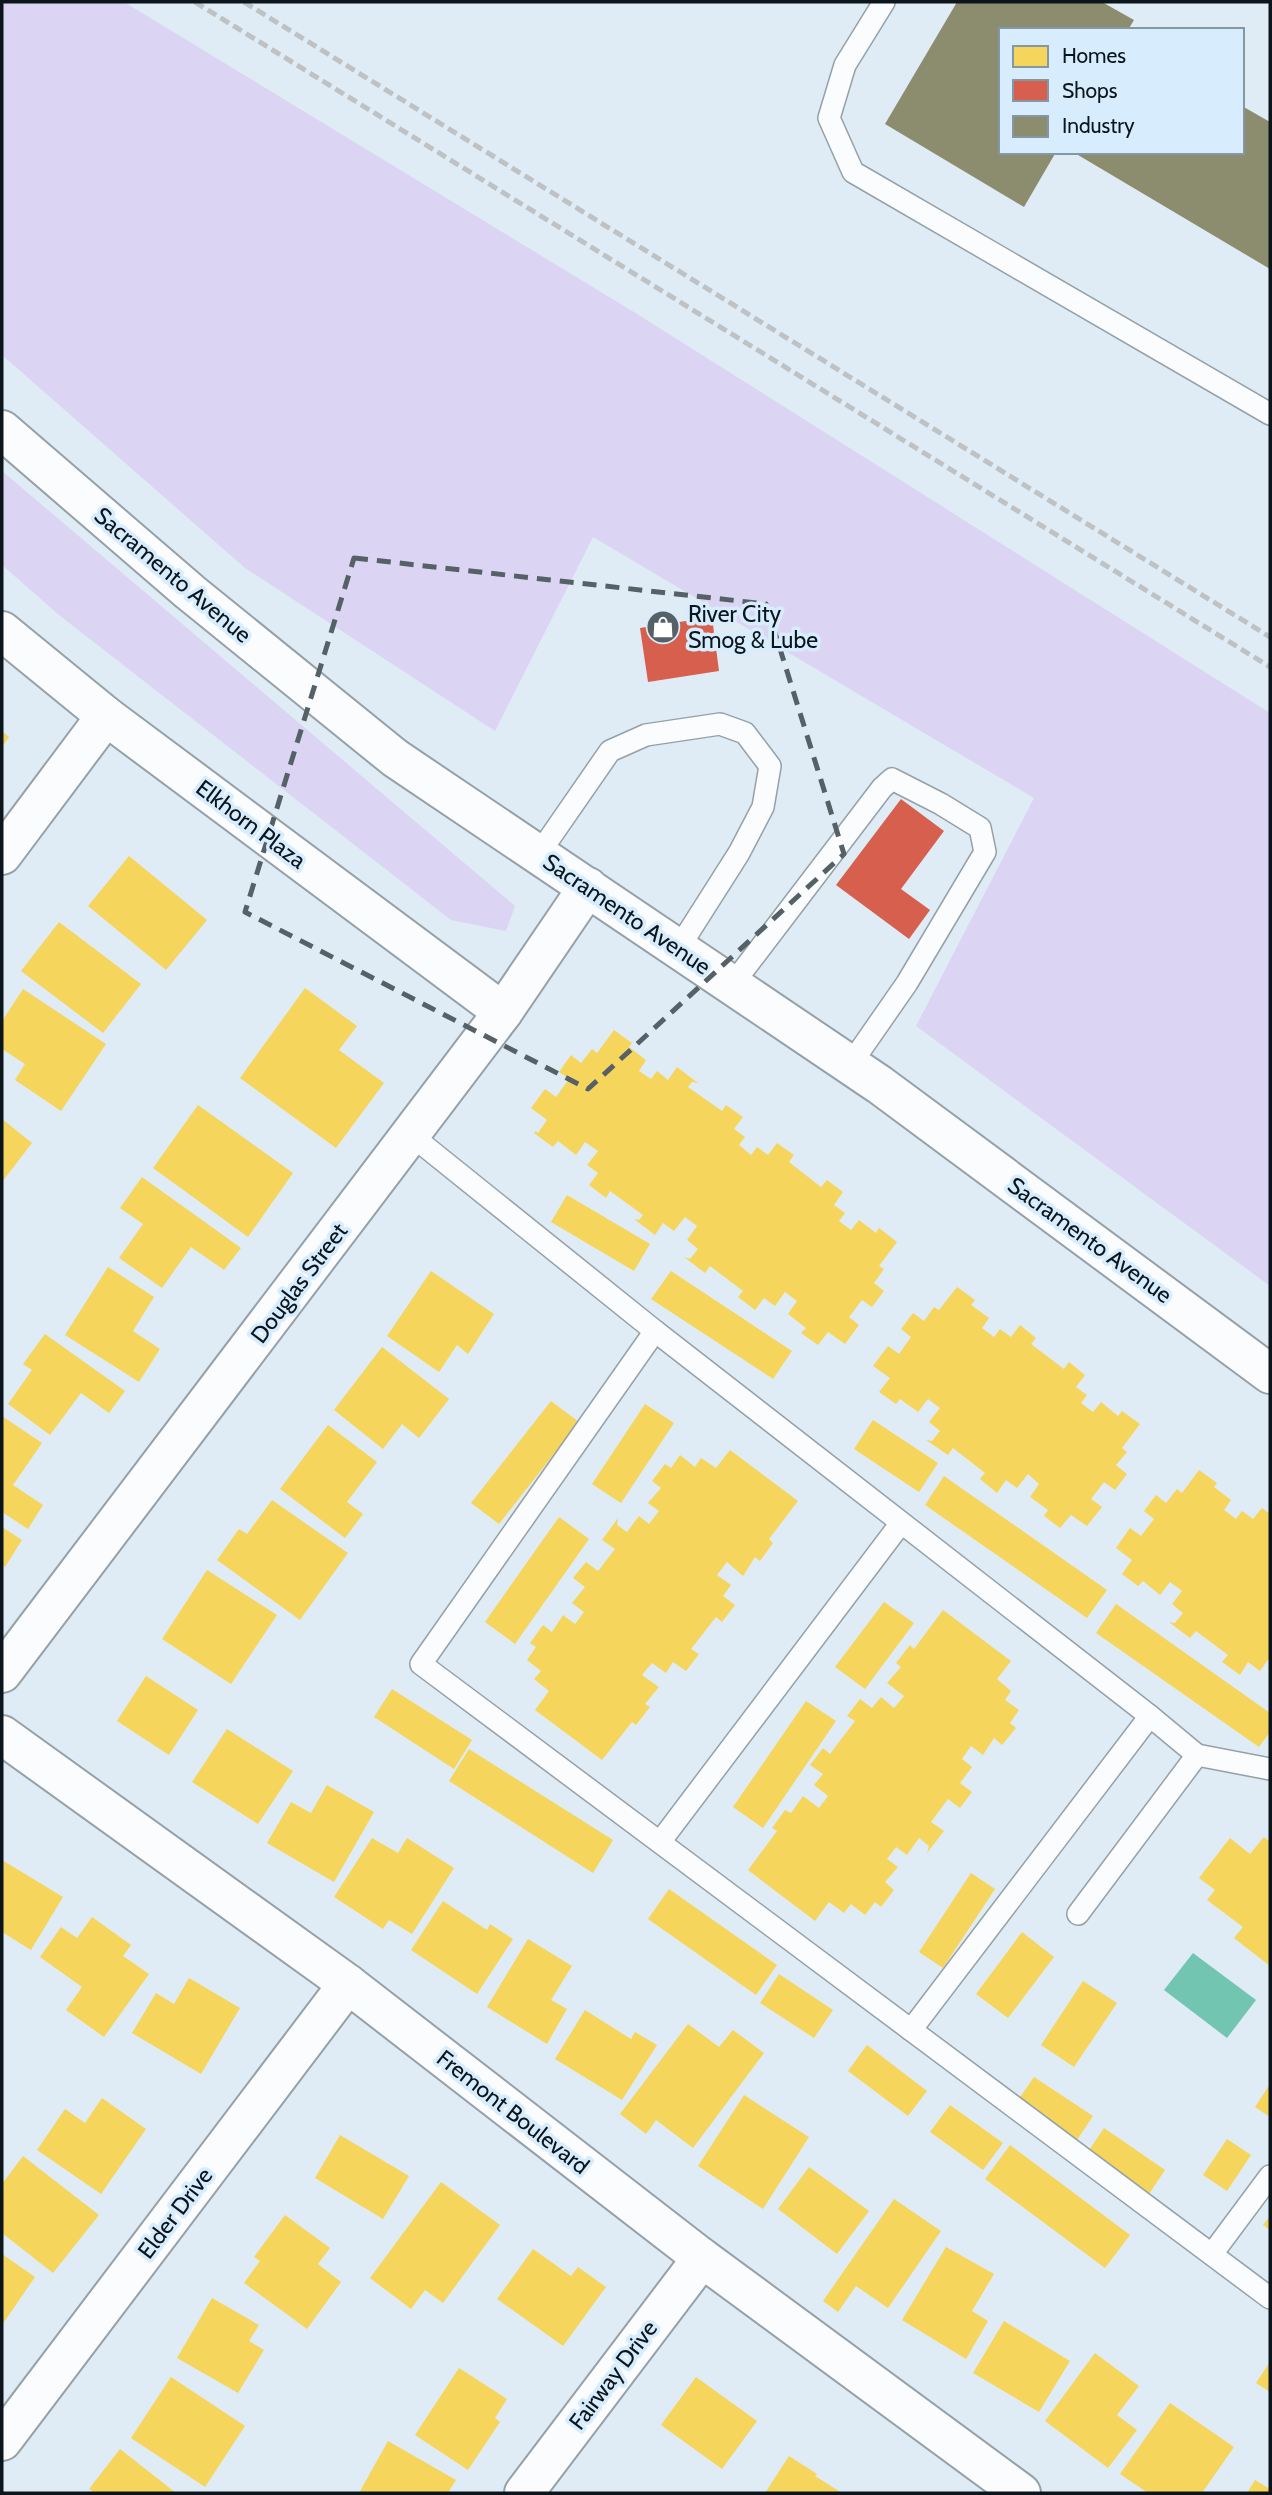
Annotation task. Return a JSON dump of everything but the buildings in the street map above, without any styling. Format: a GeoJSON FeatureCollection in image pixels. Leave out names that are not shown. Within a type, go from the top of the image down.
{"type":"FeatureCollection","features":[{"type":"Feature","properties":{"kind":"street","name":"Sacramento Avenue"},"geometry":{"type":"LineString","coordinates":[[2,430],[190,592],[395,758],[850,1065],[1270,1374]]}},
{"type":"Feature","properties":{"kind":"street","name":"Elkhorn Plaza"},"geometry":{"type":"LineString","coordinates":[[2,631],[106,716],[503,1013]]}},
{"type":"Feature","properties":{"kind":"street"},"geometry":{"type":"LineString","coordinates":[[2,855],[106,716]]}},
{"type":"Feature","properties":{"kind":"street","name":"Douglas Street"},"geometry":{"type":"LineString","coordinates":[[2,1673],[503,1013],[588,887]]}},
{"type":"Feature","properties":{"kind":"street","name":"Fremont Boulevard"},"geometry":{"type":"LineString","coordinates":[[2,1735],[348,1984],[702,2258],[1021,2493]]}},
{"type":"Feature","properties":{"kind":"street","name":"Elder Drive"},"geometry":{"type":"LineString","coordinates":[[2,2441],[348,1984]]}},
{"type":"Feature","properties":{"kind":"street","name":"Fairway Drive"},"geometry":{"type":"LineString","coordinates":[[524,2493],[702,2258]]}},
{"type":"Feature","properties":{"kind":"lane"},"geometry":{"type":"LineString","coordinates":[[884,2],[845,65],[829,118],[853,172],[1270,414]]}},
{"type":"Feature","properties":{"kind":"lane"},"geometry":{"type":"LineString","coordinates":[[538,855],[610,751],[646,735],[720,723],[745,733],[770,766],[763,807],[738,853],[678,949]]}},
{"type":"Feature","properties":{"kind":"lane"},"geometry":{"type":"LineString","coordinates":[[732,985],[882,788],[892,779],[980,828],[985,852],[907,983],[850,1065]]}},
{"type":"Feature","properties":{"kind":"lane"},"geometry":{"type":"LineString","coordinates":[[411,1135],[655,1331],[1197,1755],[1270,1769]]}},
{"type":"Feature","properties":{"kind":"lane"},"geometry":{"type":"LineString","coordinates":[[655,1331],[421,1664],[1270,2298]]}},
{"type":"Feature","properties":{"kind":"lane"},"geometry":{"type":"LineString","coordinates":[[660,1842],[901,1523]]}},
{"type":"Feature","properties":{"kind":"lane"},"geometry":{"type":"LineString","coordinates":[[911,2030],[1150,1716]]}},
{"type":"Feature","properties":{"kind":"lane"},"geometry":{"type":"LineString","coordinates":[[1078,1914],[1197,1755]]}},
{"type":"Feature","properties":{"kind":"lane"},"geometry":{"type":"LineString","coordinates":[[1212,2254],[1270,2176]]}},
{"type":"Feature","properties":{"kind":"highlighted area"},"geometry":{"type":"Polygon","coordinates":[[[354,558],[766,604],[844,854],[588,1089],[245,912],[354,558]]]}},
{"type":"Feature","properties":{"kind":"shaded area"},"geometry":{"type":"Polygon","coordinates":[[[2,2],[124,2],[637,314],[1270,713],[1270,1286],[916,1026],[1034,798],[593,537],[495,731],[245,568],[2,355],[2,2]]]}},
{"type":"Feature","properties":{"kind":"shaded area"},"geometry":{"type":"Polygon","coordinates":[[[2,471],[515,906],[506,931],[451,920],[59,615],[2,565],[2,471]]]}},
{"type":"Feature","properties":{"kind":"shaded area"},"geometry":{"type":"Polygon","coordinates":[[[1193,1953],[1256,2000],[1227,2038],[1164,1990],[1193,1953]]]}},
{"type":"Feature","properties":{"kind":"railway"},"geometry":{"type":"LineString","coordinates":[[195,2],[1270,667]]}},
{"type":"Feature","properties":{"kind":"railway"},"geometry":{"type":"LineString","coordinates":[[244,2],[1270,637]]}},
{"type":"Feature","properties":{"kind":"place","name":"River City Smog & Lube"},"geometry":{"type":"Point","coordinates":[663,627]}}]}
